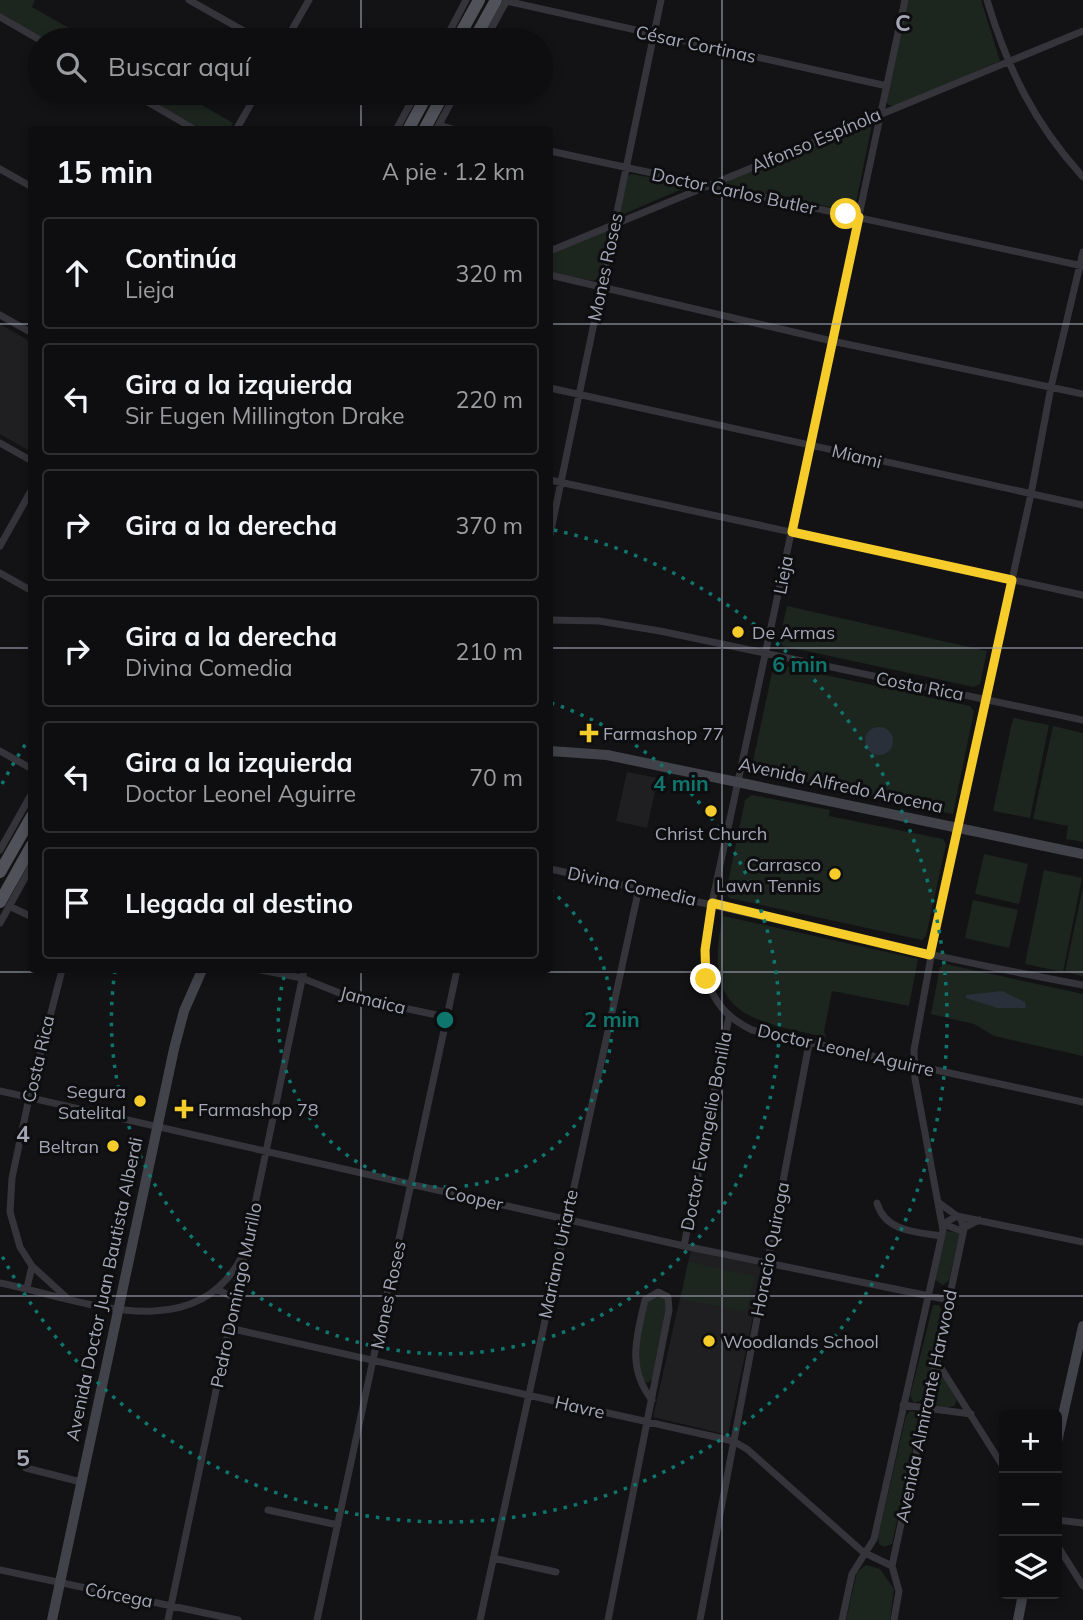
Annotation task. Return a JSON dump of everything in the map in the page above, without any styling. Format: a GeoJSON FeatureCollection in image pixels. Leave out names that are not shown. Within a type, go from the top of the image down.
{"type":"FeatureCollection","features":[{"type":"Feature","properties":{"kind":"main road"},"geometry":{"type":"LineString","coordinates":[[460,28],[463,18],[479,0]]}},
{"type":"Feature","properties":{"kind":"main road"},"geometry":{"type":"LineString","coordinates":[[481,28],[496,0]]}},
{"type":"Feature","properties":{"kind":"main road"},"geometry":{"type":"LineString","coordinates":[[410,126],[422,105]]}},
{"type":"Feature","properties":{"kind":"main road"},"geometry":{"type":"LineString","coordinates":[[426,126],[438,105]]}},
{"type":"Feature","properties":{"kind":"main road"},"geometry":{"type":"LineString","coordinates":[[0,872],[28,812]]}},
{"type":"Feature","properties":{"kind":"main road"},"geometry":{"type":"LineString","coordinates":[[4,904],[28,853]]}},
{"type":"Feature","properties":{"kind":"street"},"geometry":{"type":"LineString","coordinates":[[189,0],[239,28]]}},
{"type":"Feature","properties":{"kind":"street"},"geometry":{"type":"LineString","coordinates":[[293,28],[309,0]]}},
{"type":"Feature","properties":{"kind":"street"},"geometry":{"type":"LineString","coordinates":[[455,28],[463,18],[466,0]]}},
{"type":"Feature","properties":{"kind":"street"},"geometry":{"type":"LineString","coordinates":[[492,28],[507,0]]}},
{"type":"Feature","properties":{"kind":"street","name":"César Cortinas"},"geometry":{"type":"LineString","coordinates":[[507,0],[887,86]]}},
{"type":"Feature","properties":{"kind":"street","name":"Mones Roses"},"geometry":{"type":"LineString","coordinates":[[553,519],[577,394],[662,0]]}},
{"type":"Feature","properties":{"kind":"street","name":"Lieja"},"geometry":{"type":"LineString","coordinates":[[712,903],[905,0]]}},
{"type":"Feature","properties":{"kind":"street"},"geometry":{"type":"LineString","coordinates":[[987,0],[1008,62],[1032,112],[1083,177]]}},
{"type":"Feature","properties":{"kind":"street"},"geometry":{"type":"LineString","coordinates":[[0,17],[28,33]]}},
{"type":"Feature","properties":{"kind":"street","name":"Alfonso Espínola"},"geometry":{"type":"LineString","coordinates":[[553,250],[1083,31]]}},
{"type":"Feature","properties":{"kind":"street"},"geometry":{"type":"LineString","coordinates":[[153,105],[189,126]]}},
{"type":"Feature","properties":{"kind":"street"},"geometry":{"type":"LineString","coordinates":[[238,126],[250,105]]}},
{"type":"Feature","properties":{"kind":"street"},"geometry":{"type":"LineString","coordinates":[[398,126],[410,105]]}},
{"type":"Feature","properties":{"kind":"street"},"geometry":{"type":"LineString","coordinates":[[439,126],[450,105]]}},
{"type":"Feature","properties":{"kind":"street","name":"Doctor Carlos Butler"},"geometry":{"type":"LineString","coordinates":[[553,152],[703,187],[859,217],[1081,266]]}},
{"type":"Feature","properties":{"kind":"street"},"geometry":{"type":"LineString","coordinates":[[0,169],[28,185]]}},
{"type":"Feature","properties":{"kind":"street","name":"Avenida Almirante Harwood"},"geometry":{"type":"LineString","coordinates":[[842,1620],[852,1574],[863,1552],[874,1539],[942,1236],[943,1224],[914,1066],[930,955],[1031,494],[1051,387],[1083,252]]}},
{"type":"Feature","properties":{"kind":"street"},"geometry":{"type":"LineString","coordinates":[[553,276],[832,341],[1083,394]]}},
{"type":"Feature","properties":{"kind":"street"},"geometry":{"type":"LineString","coordinates":[[0,315],[28,331]]}},
{"type":"Feature","properties":{"kind":"street","name":"Miami"},"geometry":{"type":"LineString","coordinates":[[553,389],[1083,505]]}},
{"type":"Feature","properties":{"kind":"street"},"geometry":{"type":"LineString","coordinates":[[0,443],[28,459]]}},
{"type":"Feature","properties":{"kind":"street"},"geometry":{"type":"LineString","coordinates":[[553,481],[1083,595]]}},
{"type":"Feature","properties":{"kind":"street"},"geometry":{"type":"LineString","coordinates":[[0,546],[28,496]]}},
{"type":"Feature","properties":{"kind":"street"},"geometry":{"type":"LineString","coordinates":[[0,573],[28,589]]}},
{"type":"Feature","properties":{"kind":"street","name":"Costa Rica"},"geometry":{"type":"LineString","coordinates":[[553,620],[599,621],[660,631],[1083,719]]}},
{"type":"Feature","properties":{"kind":"street"},"geometry":{"type":"LineString","coordinates":[[0,751],[28,767]]}},
{"type":"Feature","properties":{"kind":"street","name":"Avenida Alfredo Arocena"},"geometry":{"type":"LineString","coordinates":[[553,751],[607,755],[1083,854]]}},
{"type":"Feature","properties":{"kind":"street"},"geometry":{"type":"LineString","coordinates":[[0,850],[28,811]]}},
{"type":"Feature","properties":{"kind":"street","name":"Divina Comedia"},"geometry":{"type":"LineString","coordinates":[[553,870],[712,903],[930,955],[1083,985]]}},
{"type":"Feature","properties":{"kind":"street"},"geometry":{"type":"LineString","coordinates":[[0,923],[4,904],[28,871]]}},
{"type":"Feature","properties":{"kind":"street","name":"Mariano Uriarte"},"geometry":{"type":"LineString","coordinates":[[480,1620],[639,888]]}},
{"type":"Feature","properties":{"kind":"street"},"geometry":{"type":"LineString","coordinates":[[712,903],[705,950],[706,979],[729,1017]]}},
{"type":"Feature","properties":{"kind":"street"},"geometry":{"type":"LineString","coordinates":[[4,904],[28,915]]}},
{"type":"Feature","properties":{"kind":"street","name":"Costa Rica"},"geometry":{"type":"LineString","coordinates":[[61,973],[29,1098],[12,1178],[10,1212],[20,1247],[32,1266],[66,1297]]}},
{"type":"Feature","properties":{"kind":"street","name":"Avenida Doctor Juan Bautista Alberdi"},"geometry":{"type":"LineString","coordinates":[[52,1620],[178,1031],[201,973]]}},
{"type":"Feature","properties":{"kind":"street","name":"Jamaica"},"geometry":{"type":"LineString","coordinates":[[276,973],[302,978],[346,996],[446,1017]]}},
{"type":"Feature","properties":{"kind":"street","name":"Pedro Domingo Murillo"},"geometry":{"type":"LineString","coordinates":[[168,1620],[303,973]]}},
{"type":"Feature","properties":{"kind":"street","name":"Mones Roses"},"geometry":{"type":"LineString","coordinates":[[317,1620],[456,973]]}},
{"type":"Feature","properties":{"kind":"street","name":"Doctor Leonel Aguirre"},"geometry":{"type":"LineString","coordinates":[[729,1017],[752,1030],[809,1044],[1083,1102]]}},
{"type":"Feature","properties":{"kind":"street","name":"Doctor Evangelio Bonilla"},"geometry":{"type":"LineString","coordinates":[[684,1246],[729,1017]]}},
{"type":"Feature","properties":{"kind":"street","name":"Horacio Quiroga"},"geometry":{"type":"LineString","coordinates":[[700,1620],[809,1044]]}},
{"type":"Feature","properties":{"kind":"street","name":"Cooper"},"geometry":{"type":"LineString","coordinates":[[0,1091],[684,1246],[948,1300]]}},
{"type":"Feature","properties":{"kind":"street"},"geometry":{"type":"LineString","coordinates":[[938,1202],[957,1216],[964,1229]]}},
{"type":"Feature","properties":{"kind":"street"},"geometry":{"type":"LineString","coordinates":[[877,1203],[880,1213],[894,1225],[942,1236]]}},
{"type":"Feature","properties":{"kind":"street"},"geometry":{"type":"LineString","coordinates":[[943,1224],[957,1216],[1083,1242]]}},
{"type":"Feature","properties":{"kind":"street"},"geometry":{"type":"LineString","coordinates":[[943,1224],[954,1230],[964,1229],[979,1220]]}},
{"type":"Feature","properties":{"kind":"street","name":"Avenida Almirante Harwood"},"geometry":{"type":"LineString","coordinates":[[894,1620],[899,1591],[892,1566],[964,1229]]}},
{"type":"Feature","properties":{"kind":"street"},"geometry":{"type":"LineString","coordinates":[[0,1283],[118,1309],[167,1311],[199,1300],[216,1289],[237,1265],[244,1251]]}},
{"type":"Feature","properties":{"kind":"street"},"geometry":{"type":"LineString","coordinates":[[27,1288],[32,1266]]}},
{"type":"Feature","properties":{"kind":"street"},"geometry":{"type":"LineString","coordinates":[[216,1289],[235,1298]]}},
{"type":"Feature","properties":{"kind":"street"},"geometry":{"type":"LineString","coordinates":[[608,1620],[648,1423],[670,1302],[668,1297],[658,1292],[645,1300],[634,1349],[635,1367],[652,1399]]}},
{"type":"Feature","properties":{"kind":"street"},"geometry":{"type":"LineString","coordinates":[[1062,1426],[1078,1373],[1083,1326]]}},
{"type":"Feature","properties":{"kind":"street","name":"Havre"},"geometry":{"type":"LineString","coordinates":[[229,1328],[733,1441],[747,1449],[863,1552],[892,1566]]}},
{"type":"Feature","properties":{"kind":"street"},"geometry":{"type":"LineString","coordinates":[[936,1360],[999,1460]]}},
{"type":"Feature","properties":{"kind":"street"},"geometry":{"type":"LineString","coordinates":[[903,1405],[924,1410],[971,1414]]}},
{"type":"Feature","properties":{"kind":"street"},"geometry":{"type":"LineString","coordinates":[[26,1468],[81,1482]]}},
{"type":"Feature","properties":{"kind":"street"},"geometry":{"type":"LineString","coordinates":[[268,1510],[338,1525]]}},
{"type":"Feature","properties":{"kind":"street"},"geometry":{"type":"LineString","coordinates":[[1062,1521],[1083,1523]]}},
{"type":"Feature","properties":{"kind":"street"},"geometry":{"type":"LineString","coordinates":[[1062,1553],[1083,1586]]}},
{"type":"Feature","properties":{"kind":"street"},"geometry":{"type":"LineString","coordinates":[[493,1558],[556,1572]]}},
{"type":"Feature","properties":{"kind":"street","name":"Córcega"},"geometry":{"type":"LineString","coordinates":[[0,1570],[238,1620]]}},
{"type":"Feature","properties":{"kind":"street"},"geometry":{"type":"LineString","coordinates":[[1018,1620],[1022,1599]]}},
{"type":"Feature","properties":{"kind":"shaded area"},"geometry":{"type":"Polygon","coordinates":[[[0,0],[35,0],[32,7],[69,28],[28,30],[0,14],[0,0]]]}},
{"type":"Feature","properties":{"kind":"shaded area"},"geometry":{"type":"Polygon","coordinates":[[[906,0],[981,0],[1000,61],[896,106],[889,105],[886,102],[906,0]]]}},
{"type":"Feature","properties":{"kind":"shaded area"},"geometry":{"type":"Polygon","coordinates":[[[159,105],[202,105],[233,123],[231,126],[197,126],[159,105]]]}},
{"type":"Feature","properties":{"kind":"shaded area"},"geometry":{"type":"Polygon","coordinates":[[[873,120],[854,212],[721,184],[873,120]]]}},
{"type":"Feature","properties":{"kind":"shaded area"},"geometry":{"type":"Polygon","coordinates":[[[631,174],[689,186],[624,214],[620,213],[628,176],[631,174]]]}},
{"type":"Feature","properties":{"kind":"shaded area"},"geometry":{"type":"Polygon","coordinates":[[[607,231],[602,270],[598,279],[592,281],[553,273],[553,253],[607,231]]]}},
{"type":"Feature","properties":{"kind":"shaded area"},"geometry":{"type":"Polygon","coordinates":[[[0,324],[28,340],[28,450],[0,434],[0,324]]]}},
{"type":"Feature","properties":{"kind":"shaded area"},"geometry":{"type":"Polygon","coordinates":[[[787,606],[987,651],[980,684],[974,687],[783,646],[779,641],[787,606]]]}},
{"type":"Feature","properties":{"kind":"shaded area"},"geometry":{"type":"Polygon","coordinates":[[[779,665],[970,706],[974,711],[953,814],[757,771],[752,766],[773,668],[779,665]]]}},
{"type":"Feature","properties":{"kind":"shaded area"},"geometry":{"type":"Polygon","coordinates":[[[1013,718],[1049,725],[1030,818],[993,811],[1013,718]]]}},
{"type":"Feature","properties":{"kind":"shaded area"},"geometry":{"type":"Polygon","coordinates":[[[1053,726],[1083,733],[1083,842],[1066,839],[1068,826],[1033,819],[1053,726]]]}},
{"type":"Feature","properties":{"kind":"shaded area"},"geometry":{"type":"Polygon","coordinates":[[[879,727],[889,731],[893,741],[889,751],[879,755],[869,751],[865,741],[869,731],[879,727]]]}},
{"type":"Feature","properties":{"kind":"shaded area"},"geometry":{"type":"Polygon","coordinates":[[[627,772],[658,778],[647,828],[616,821],[627,772]]]}},
{"type":"Feature","properties":{"kind":"shaded area","name":"Carrasco Lawn Tennis"},"geometry":{"type":"Polygon","coordinates":[[[752,795],[830,810],[829,816],[943,839],[946,844],[926,936],[922,940],[729,898],[726,892],[745,800],[752,795]]]}},
{"type":"Feature","properties":{"kind":"shaded area"},"geometry":{"type":"Polygon","coordinates":[[[984,854],[1028,864],[1019,904],[975,894],[984,854]]]}},
{"type":"Feature","properties":{"kind":"shaded area"},"geometry":{"type":"Polygon","coordinates":[[[1044,870],[1082,878],[1063,972],[1025,964],[1044,870]]]}},
{"type":"Feature","properties":{"kind":"shaded area"},"geometry":{"type":"Polygon","coordinates":[[[1083,887],[1083,976],[1065,972],[1083,887]]]}},
{"type":"Feature","properties":{"kind":"shaded area"},"geometry":{"type":"Polygon","coordinates":[[[973,900],[1018,910],[1009,948],[965,938],[973,900]]]}},
{"type":"Feature","properties":{"kind":"shaded area"},"geometry":{"type":"Polygon","coordinates":[[[723,916],[918,959],[909,1006],[832,991],[824,1031],[826,1037],[773,1025],[752,1017],[736,1007],[725,992],[719,973],[718,948],[723,916]]]}},
{"type":"Feature","properties":{"kind":"shaded area"},"geometry":{"type":"Polygon","coordinates":[[[945,964],[1083,994],[1083,1056],[994,1036],[974,1024],[931,1014],[940,967],[945,964]]]}},
{"type":"Feature","properties":{"kind":"shaded area"},"geometry":{"type":"Polygon","coordinates":[[[1002,991],[1025,1002],[1026,1008],[997,1008],[966,998],[966,995],[1002,991]]]}},
{"type":"Feature","properties":{"kind":"shaded area"},"geometry":{"type":"Polygon","coordinates":[[[946,1231],[960,1233],[949,1280],[943,1285],[935,1280],[946,1231]]]}},
{"type":"Feature","properties":{"kind":"shaded area","name":"Woodlands School"},"geometry":{"type":"Polygon","coordinates":[[[691,1250],[764,1265],[728,1435],[653,1417],[691,1250]]]}},
{"type":"Feature","properties":{"kind":"shaded area"},"geometry":{"type":"Polygon","coordinates":[[[688,1262],[755,1276],[747,1312],[681,1299],[688,1262]]]}},
{"type":"Feature","properties":{"kind":"shaded area"},"geometry":{"type":"Polygon","coordinates":[[[652,1295],[664,1297],[667,1307],[653,1378],[648,1383],[644,1381],[636,1362],[646,1301],[652,1295]]]}},
{"type":"Feature","properties":{"kind":"shaded area"},"geometry":{"type":"Polygon","coordinates":[[[933,1305],[939,1305],[943,1313],[924,1399],[914,1403],[910,1396],[933,1305]]]}},
{"type":"Feature","properties":{"kind":"shaded area"},"geometry":{"type":"Polygon","coordinates":[[[936,1375],[943,1376],[957,1400],[954,1406],[946,1408],[930,1404],[936,1375]]]}},
{"type":"Feature","properties":{"kind":"shaded area"},"geometry":{"type":"Polygon","coordinates":[[[910,1411],[916,1412],[919,1419],[892,1544],[884,1547],[879,1544],[878,1537],[906,1416],[910,1411]]]}},
{"type":"Feature","properties":{"kind":"shaded area"},"geometry":{"type":"Polygon","coordinates":[[[866,1565],[880,1569],[894,1589],[890,1620],[846,1620],[857,1572],[866,1565]]]}},
{"type":"Feature","properties":{"kind":"place","name":"De Armas"},"geometry":{"type":"Point","coordinates":[738,632]}},
{"type":"Feature","properties":{"kind":"place","name":"Farmashop 77"},"geometry":{"type":"Point","coordinates":[589,733]}},
{"type":"Feature","properties":{"kind":"place","name":"Christ Church"},"geometry":{"type":"Point","coordinates":[711,811]}},
{"type":"Feature","properties":{"kind":"place","name":"Carrasco Lawn Tennis"},"geometry":{"type":"Point","coordinates":[835,874]}},
{"type":"Feature","properties":{"kind":"place","name":"Segura Satelital"},"geometry":{"type":"Point","coordinates":[140,1101]}},
{"type":"Feature","properties":{"kind":"place","name":"Farmashop 78"},"geometry":{"type":"Point","coordinates":[184,1109]}},
{"type":"Feature","properties":{"kind":"place","name":"Beltran"},"geometry":{"type":"Point","coordinates":[113,1146]}},
{"type":"Feature","properties":{"kind":"place","name":"Woodlands School"},"geometry":{"type":"Point","coordinates":[709,1341]}},
{"type":"Feature","properties":{"kind":"route"},"geometry":{"type":"LineString","coordinates":[[706,979],[705,950],[712,903],[930,955],[1012,580],[792,532],[859,217],[846,214]]}}]}
